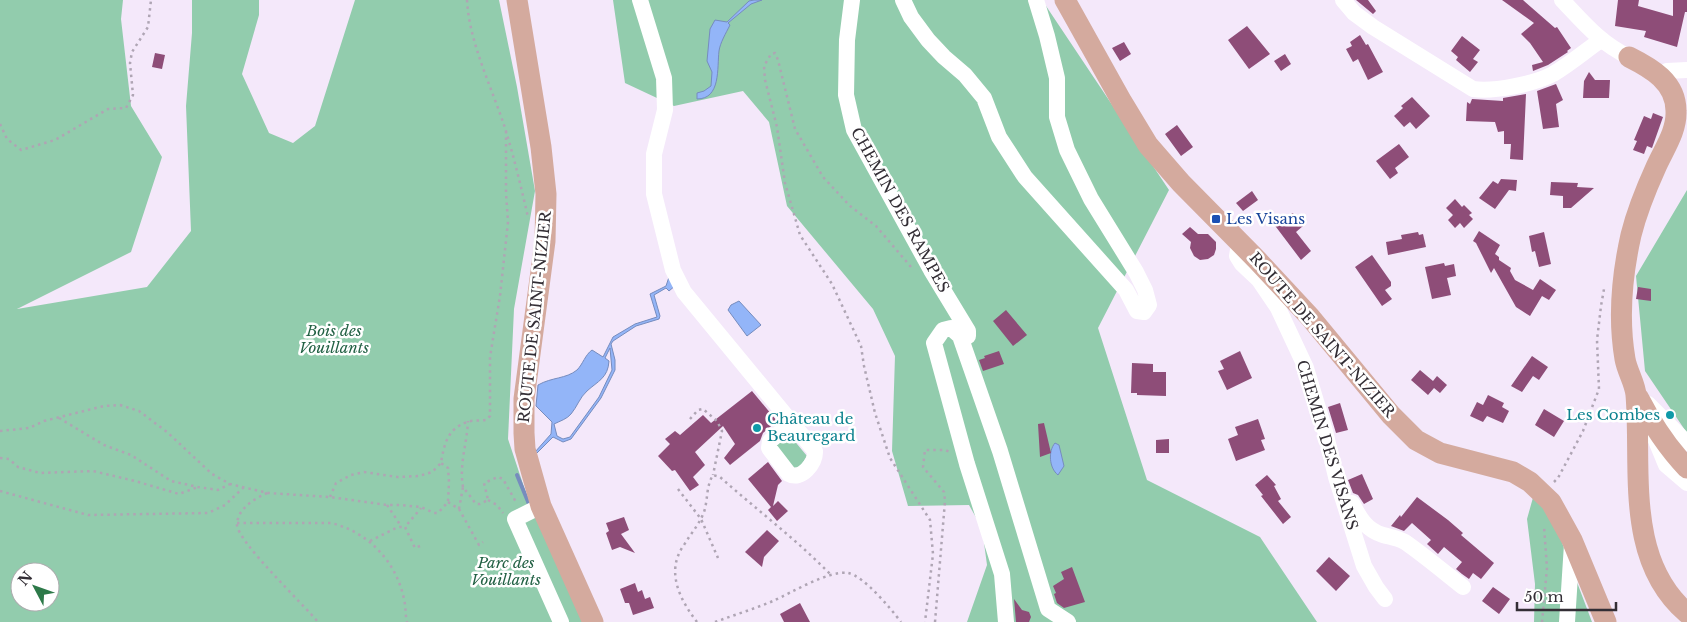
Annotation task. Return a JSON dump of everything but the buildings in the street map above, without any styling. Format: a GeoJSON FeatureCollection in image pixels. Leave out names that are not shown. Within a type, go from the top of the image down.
{"type":"FeatureCollection","features":[{"type":"Feature","properties":{"kind":"main road","name":"ROUTE DE SAINT-NIZIER"},"geometry":{"type":"LineString","coordinates":[[517,0],[541,147],[546,194],[545,241],[524,399],[524,433],[526,449],[541,506],[593,622]]}},
{"type":"Feature","properties":{"kind":"main road","name":"ROUTE DE SAINT-NIZIER"},"geometry":{"type":"LineString","coordinates":[[1065,0],[1148,145],[1181,183],[1315,323],[1391,415],[1416,440],[1440,453],[1513,472],[1542,492],[1552,502],[1572,540],[1606,622]]}},
{"type":"Feature","properties":{"kind":"main road"},"geometry":{"type":"LineString","coordinates":[[1629,57],[1660,75],[1669,88],[1675,102],[1682,106],[1670,138],[1646,189],[1631,237],[1622,296],[1622,338],[1626,369],[1653,426],[1670,450],[1687,468]]}},
{"type":"Feature","properties":{"kind":"main road"},"geometry":{"type":"LineString","coordinates":[[1636,392],[1639,502],[1647,547],[1655,570],[1666,590],[1687,613]]}},
{"type":"Feature","properties":{"kind":"street"},"geometry":{"type":"LineString","coordinates":[[640,0],[664,78],[666,110],[654,154],[653,173],[654,194],[672,270],[684,292],[791,423]]}},
{"type":"Feature","properties":{"kind":"street","name":"CHEMIN DES RAMPES"},"geometry":{"type":"LineString","coordinates":[[852,0],[847,40],[846,95],[854,130],[931,270],[968,330],[968,336],[956,332]]}},
{"type":"Feature","properties":{"kind":"street"},"geometry":{"type":"LineString","coordinates":[[903,0],[911,17],[928,40],[965,75],[984,98],[999,136],[1025,177],[1126,290],[1138,311],[1144,312],[1149,305],[1145,290],[1091,199],[1068,150],[1057,117],[1057,78],[1036,0]]}},
{"type":"Feature","properties":{"kind":"street"},"geometry":{"type":"LineString","coordinates":[[1343,0],[1354,13],[1373,27],[1473,89],[1486,91],[1514,86],[1552,74],[1601,40]]}},
{"type":"Feature","properties":{"kind":"street"},"geometry":{"type":"LineString","coordinates":[[1562,0],[1601,40],[1614,50],[1629,57]]}},
{"type":"Feature","properties":{"kind":"street"},"geometry":{"type":"LineString","coordinates":[[1660,75],[1667,71],[1687,70]]}},
{"type":"Feature","properties":{"kind":"street","name":"CHEMIN DES VISANS"},"geometry":{"type":"LineString","coordinates":[[1243,246],[1238,250],[1236,256],[1259,280],[1278,308],[1306,368],[1364,566],[1385,599]]}},
{"type":"Feature","properties":{"kind":"street"},"geometry":{"type":"LineString","coordinates":[[1006,622],[1002,574],[967,464],[934,343],[943,330],[956,332],[1000,451],[1048,609],[1068,622]]}},
{"type":"Feature","properties":{"kind":"street"},"geometry":{"type":"LineString","coordinates":[[1636,392],[1687,443]]}},
{"type":"Feature","properties":{"kind":"street"},"geometry":{"type":"LineString","coordinates":[[1653,426],[1654,438],[1666,465],[1687,483]]}},
{"type":"Feature","properties":{"kind":"street"},"geometry":{"type":"LineString","coordinates":[[1332,462],[1358,514],[1369,529],[1382,535],[1400,539],[1421,553],[1463,587]]}},
{"type":"Feature","properties":{"kind":"street"},"geometry":{"type":"LineString","coordinates":[[541,506],[510,513],[561,622]]}},
{"type":"Feature","properties":{"kind":"street"},"geometry":{"type":"LineString","coordinates":[[1567,622],[1572,540]]}},
{"type":"Feature","properties":{"kind":"path"},"geometry":{"type":"LineString","coordinates":[[0,124],[7,139],[21,150],[55,140],[108,109],[126,108],[133,95],[130,63],[132,52],[148,27],[151,0]]}},
{"type":"Feature","properties":{"kind":"path"},"geometry":{"type":"LineString","coordinates":[[467,0],[473,37],[506,130],[529,222]]}},
{"type":"Feature","properties":{"kind":"path"},"geometry":{"type":"LineString","coordinates":[[916,272],[876,226],[850,206],[823,177],[795,129],[778,60],[775,53],[771,54],[764,66],[765,80],[777,127],[785,183],[800,235],[832,284],[861,346],[869,387],[890,458],[930,520],[933,554],[925,622]]}},
{"type":"Feature","properties":{"kind":"path"},"geometry":{"type":"LineString","coordinates":[[330,497],[336,483],[351,475],[364,472],[397,477],[419,476],[432,472],[441,463],[443,447],[448,436],[460,425],[468,421],[486,420],[490,416],[490,357],[503,276],[508,222],[506,130]]}},
{"type":"Feature","properties":{"kind":"path"},"geometry":{"type":"LineString","coordinates":[[1542,492],[1558,478],[1583,431],[1600,389],[1597,340],[1600,306],[1604,289]]}},
{"type":"Feature","properties":{"kind":"path"},"geometry":{"type":"LineString","coordinates":[[0,431],[29,428],[44,421],[104,406],[120,405],[138,411],[167,432],[212,474],[230,484],[245,486],[268,493],[330,497],[387,506],[421,507],[438,513],[448,502],[448,468],[441,463]]}},
{"type":"Feature","properties":{"kind":"path"},"geometry":{"type":"LineString","coordinates":[[690,419],[698,410],[703,409],[717,421],[722,431],[701,519],[697,528],[682,546],[676,560],[674,576],[678,589],[687,609],[697,622]]}},
{"type":"Feature","properties":{"kind":"path"},"geometry":{"type":"LineString","coordinates":[[59,418],[104,445],[131,455],[171,481],[198,488],[218,490],[230,484]]}},
{"type":"Feature","properties":{"kind":"path"},"geometry":{"type":"LineString","coordinates":[[459,509],[463,487],[461,468],[468,437],[468,421]]}},
{"type":"Feature","properties":{"kind":"path"},"geometry":{"type":"LineString","coordinates":[[935,622],[945,500],[944,492],[923,467],[925,450],[945,450],[958,455],[967,464]]}},
{"type":"Feature","properties":{"kind":"path"},"geometry":{"type":"LineString","coordinates":[[0,458],[9,460],[18,467],[40,473],[93,471],[179,494],[198,488]]}},
{"type":"Feature","properties":{"kind":"path"},"geometry":{"type":"LineString","coordinates":[[713,475],[720,477],[772,521],[817,560],[831,575]]}},
{"type":"Feature","properties":{"kind":"path"},"geometry":{"type":"LineString","coordinates":[[500,510],[497,505],[488,500],[484,483],[500,476],[515,500],[510,513]]}},
{"type":"Feature","properties":{"kind":"path"},"geometry":{"type":"LineString","coordinates":[[0,491],[88,515],[208,513],[225,505],[245,486]]}},
{"type":"Feature","properties":{"kind":"path"},"geometry":{"type":"LineString","coordinates":[[463,487],[476,504],[488,500]]}},
{"type":"Feature","properties":{"kind":"path"},"geometry":{"type":"LineString","coordinates":[[678,489],[701,519],[718,558]]}},
{"type":"Feature","properties":{"kind":"path"},"geometry":{"type":"LineString","coordinates":[[268,493],[247,505],[238,517],[238,531],[318,622]]}},
{"type":"Feature","properties":{"kind":"path"},"geometry":{"type":"LineString","coordinates":[[448,502],[459,509],[479,545],[484,542]]}},
{"type":"Feature","properties":{"kind":"path"},"geometry":{"type":"LineString","coordinates":[[387,506],[403,527],[415,548],[420,546]]}},
{"type":"Feature","properties":{"kind":"path"},"geometry":{"type":"LineString","coordinates":[[370,542],[403,527],[421,507]]}},
{"type":"Feature","properties":{"kind":"path"},"geometry":{"type":"LineString","coordinates":[[1542,517],[1547,568],[1542,622]]}},
{"type":"Feature","properties":{"kind":"path"},"geometry":{"type":"LineString","coordinates":[[237,523],[330,523],[342,526],[370,542],[387,560],[396,576],[404,599],[407,622]]}},
{"type":"Feature","properties":{"kind":"path"},"geometry":{"type":"LineString","coordinates":[[715,622],[771,602],[831,575],[848,573],[858,577],[901,622]]}},
{"type":"Feature","properties":{"kind":"green space","name":"Bois des Vouillants"},"geometry":{"type":"Polygon","coordinates":[[[0,0],[123,0],[121,19],[131,106],[162,157],[131,252],[17,309],[147,287],[191,231],[186,106],[192,33],[192,0],[259,0],[259,15],[242,74],[269,133],[293,143],[315,126],[355,0],[499,0],[517,87],[535,191],[514,309],[508,439],[527,496],[586,622],[0,622],[0,0]]]}},
{"type":"Feature","properties":{"kind":"green space"},"geometry":{"type":"Polygon","coordinates":[[[613,0],[1042,0],[1169,190],[1098,328],[1147,480],[1260,537],[1317,622],[967,622],[987,565],[982,528],[969,505],[908,506],[892,451],[895,356],[873,309],[787,206],[769,122],[743,91],[674,106],[625,83],[613,0]]]}},
{"type":"Feature","properties":{"kind":"green space"},"geometry":{"type":"Polygon","coordinates":[[[1687,190],[1687,433],[1645,371],[1636,276],[1687,190]]]}},
{"type":"Feature","properties":{"kind":"green space"},"geometry":{"type":"Polygon","coordinates":[[[786,437],[792,438],[807,456],[800,467],[793,468],[777,453],[777,444],[786,437]]]}},
{"type":"Feature","properties":{"kind":"green space"},"geometry":{"type":"Polygon","coordinates":[[[1534,494],[1549,508],[1592,622],[1534,622],[1535,584],[1527,519],[1534,494]]]}},
{"type":"Feature","properties":{"kind":"water"},"geometry":{"type":"Polygon","coordinates":[[[762,0],[751,4],[728,23],[730,25],[720,48],[714,88],[705,98],[697,99],[697,93],[711,86],[712,72],[707,61],[710,29],[715,20],[727,22],[749,1],[762,0]]]}},
{"type":"Feature","properties":{"kind":"water"},"geometry":{"type":"Polygon","coordinates":[[[669,277],[676,285],[669,291],[666,288],[654,295],[660,316],[659,319],[636,326],[611,344],[615,360],[615,370],[601,398],[571,439],[563,442],[553,437],[536,454],[535,452],[551,434],[552,422],[536,406],[538,385],[573,373],[592,350],[603,357],[613,337],[635,324],[657,317],[650,294],[666,286],[669,277]],[[610,348],[605,358],[609,361],[607,371],[599,382],[585,393],[569,416],[554,424],[557,436],[563,439],[570,437],[599,397],[612,370],[610,348]]]}},
{"type":"Feature","properties":{"kind":"water"},"geometry":{"type":"Polygon","coordinates":[[[739,301],[761,325],[747,336],[728,310],[731,305],[739,301]]]}},
{"type":"Feature","properties":{"kind":"water"},"geometry":{"type":"Polygon","coordinates":[[[1055,443],[1059,445],[1064,466],[1058,475],[1050,459],[1051,450],[1055,443]]]}},
{"type":"Feature","properties":{"kind":"waterway"},"geometry":{"type":"LineString","coordinates":[[517,475],[529,504]]}},
{"type":"Feature","properties":{"kind":"place","name":"Les Visans"},"geometry":{"type":"Point","coordinates":[1216,219]}},
{"type":"Feature","properties":{"kind":"place","name":"Les Combes"},"geometry":{"type":"Point","coordinates":[1670,415]}},
{"type":"Feature","properties":{"kind":"place","name":"Château de Beauregard"},"geometry":{"type":"Point","coordinates":[757,428]}},
{"type":"Feature","properties":{"kind":"park label","name":"Parc des Vouillants"},"geometry":{"type":"Point","coordinates":[506,572]}}]}
